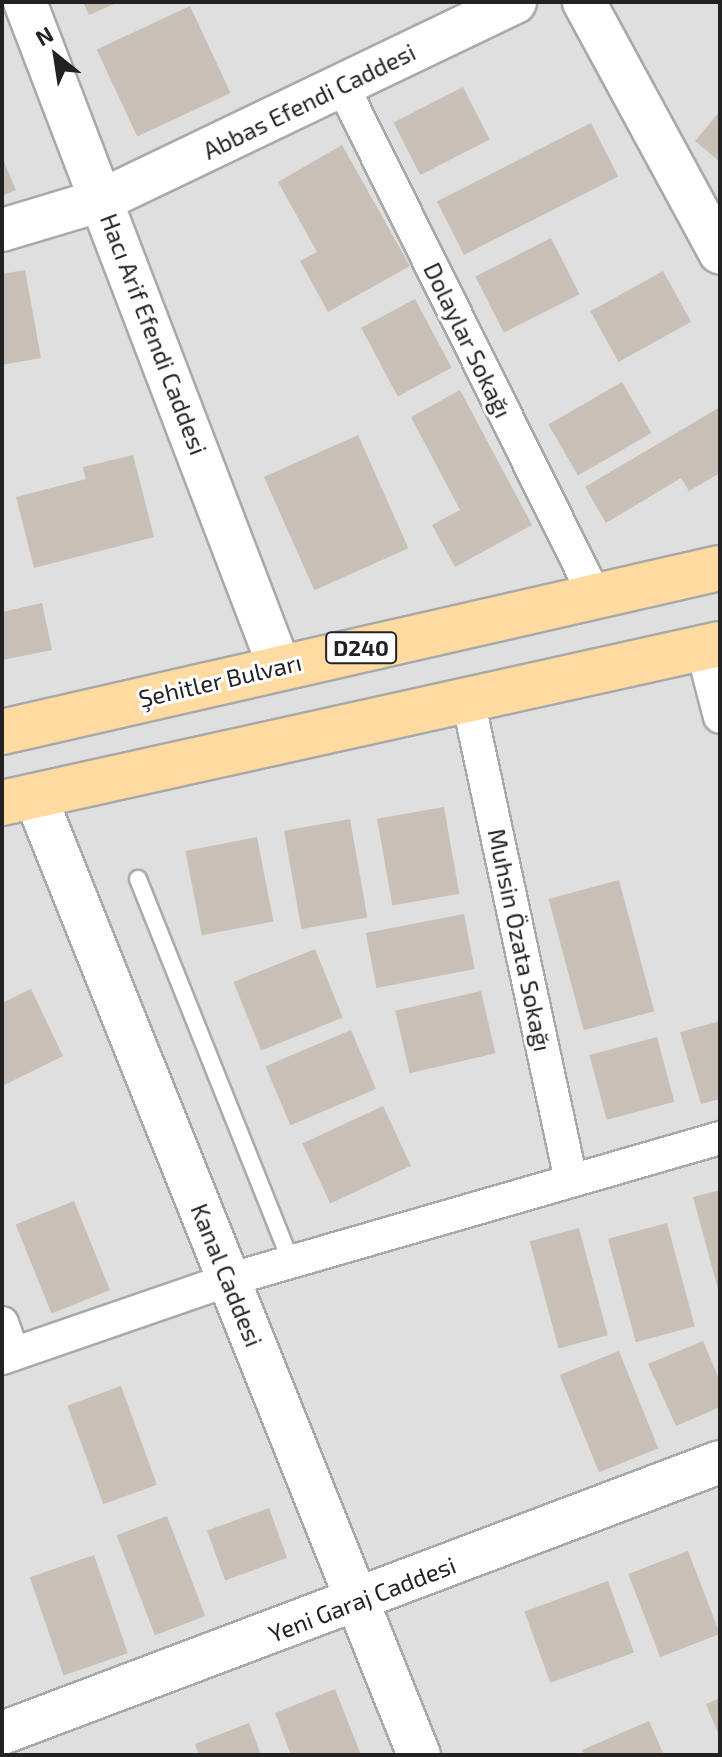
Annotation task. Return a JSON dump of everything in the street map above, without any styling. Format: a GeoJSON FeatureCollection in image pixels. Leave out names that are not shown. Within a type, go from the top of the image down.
{"type":"FeatureCollection","features":[{"type":"Feature","properties":{"kind":"main road","name":"Şehitler Bulvarı"},"geometry":{"type":"LineString","coordinates":[[2,732],[279,666],[720,568]]}},
{"type":"Feature","properties":{"kind":"main road"},"geometry":{"type":"LineString","coordinates":[[19,800],[711,646]]}},
{"type":"Feature","properties":{"kind":"street","name":"Hacı Arif Efendi Caddesi"},"geometry":{"type":"LineString","coordinates":[[25,2],[279,666]]}},
{"type":"Feature","properties":{"kind":"street","name":"Abbas Efendi Caddesi"},"geometry":{"type":"LineString","coordinates":[[2,230],[102,200],[515,2]]}},
{"type":"Feature","properties":{"kind":"street"},"geometry":{"type":"LineString","coordinates":[[584,2],[720,253]]}},
{"type":"Feature","properties":{"kind":"street","name":"Dolaylar Sokağı"},"geometry":{"type":"LineString","coordinates":[[342,85],[595,596]]}},
{"type":"Feature","properties":{"kind":"street"},"geometry":{"type":"LineString","coordinates":[[711,646],[720,717]]}},
{"type":"Feature","properties":{"kind":"street","name":"Muhsin Özata Sokağı"},"geometry":{"type":"LineString","coordinates":[[468,700],[571,1181]]}},
{"type":"Feature","properties":{"kind":"street","name":"Kanal Caddesi"},"geometry":{"type":"LineString","coordinates":[[19,800],[228,1280],[419,1755]]}},
{"type":"Feature","properties":{"kind":"street"},"geometry":{"type":"LineString","coordinates":[[2,1323],[8,1356],[228,1280],[720,1138]]}},
{"type":"Feature","properties":{"kind":"street","name":"Yeni Garaj Caddesi"},"geometry":{"type":"LineString","coordinates":[[2,1733],[720,1462]]}},
{"type":"Feature","properties":{"kind":"lane"},"geometry":{"type":"LineString","coordinates":[[138,879],[291,1262]]}},
{"type":"Feature","properties":{"kind":"shaded area"},"geometry":{"type":"Polygon","coordinates":[[[2,2],[720,2],[720,1755],[2,1755],[2,2]]]}},
{"type":"Feature","properties":{"kind":"building"},"geometry":{"type":"Polygon","coordinates":[[[83,2],[119,2],[89,15],[83,2]]]}},
{"type":"Feature","properties":{"kind":"building"},"geometry":{"type":"Polygon","coordinates":[[[190,6],[231,93],[137,137],[97,50],[190,6]]]}},
{"type":"Feature","properties":{"kind":"building"},"geometry":{"type":"Polygon","coordinates":[[[463,87],[490,140],[420,175],[394,122],[463,87]]]}},
{"type":"Feature","properties":{"kind":"building"},"geometry":{"type":"Polygon","coordinates":[[[720,111],[720,162],[695,141],[720,111]]]}},
{"type":"Feature","properties":{"kind":"building"},"geometry":{"type":"Polygon","coordinates":[[[591,123],[618,176],[464,255],[437,202],[591,123]]]}},
{"type":"Feature","properties":{"kind":"building"},"geometry":{"type":"Polygon","coordinates":[[[342,145],[410,266],[328,312],[300,261],[317,252],[278,182],[342,145]]]}},
{"type":"Feature","properties":{"kind":"building"},"geometry":{"type":"Polygon","coordinates":[[[2,157],[16,190],[2,196],[2,157]]]}},
{"type":"Feature","properties":{"kind":"building"},"geometry":{"type":"Polygon","coordinates":[[[551,238],[580,294],[504,333],[475,277],[551,238]]]}},
{"type":"Feature","properties":{"kind":"building"},"geometry":{"type":"Polygon","coordinates":[[[25,270],[41,358],[2,365],[2,274],[25,270]]]}},
{"type":"Feature","properties":{"kind":"building"},"geometry":{"type":"Polygon","coordinates":[[[663,271],[691,322],[619,362],[590,311],[663,271]]]}},
{"type":"Feature","properties":{"kind":"building"},"geometry":{"type":"Polygon","coordinates":[[[415,299],[452,368],[398,397],[361,328],[415,299]]]}},
{"type":"Feature","properties":{"kind":"building"},"geometry":{"type":"Polygon","coordinates":[[[622,382],[652,433],[578,476],[548,425],[622,382]]]}},
{"type":"Feature","properties":{"kind":"building"},"geometry":{"type":"Polygon","coordinates":[[[460,390],[532,525],[455,567],[432,525],[460,510],[411,417],[460,390]]]}},
{"type":"Feature","properties":{"kind":"building"},"geometry":{"type":"Polygon","coordinates":[[[720,407],[720,473],[689,491],[681,478],[606,523],[585,487],[720,407]]]}},
{"type":"Feature","properties":{"kind":"building"},"geometry":{"type":"Polygon","coordinates":[[[358,435],[408,548],[314,590],[264,477],[358,435]]]}},
{"type":"Feature","properties":{"kind":"building"},"geometry":{"type":"Polygon","coordinates":[[[133,455],[154,537],[34,568],[16,497],[86,479],[83,467],[133,455]]]}},
{"type":"Feature","properties":{"kind":"building"},"geometry":{"type":"Polygon","coordinates":[[[42,603],[52,650],[2,660],[2,612],[42,603]]]}},
{"type":"Feature","properties":{"kind":"building"},"geometry":{"type":"Polygon","coordinates":[[[444,807],[459,894],[392,905],[377,819],[444,807]]]}},
{"type":"Feature","properties":{"kind":"building"},"geometry":{"type":"Polygon","coordinates":[[[350,819],[367,917],[301,929],[284,831],[350,819]]]}},
{"type":"Feature","properties":{"kind":"building"},"geometry":{"type":"Polygon","coordinates":[[[257,837],[273,921],[202,935],[185,851],[257,837]]]}},
{"type":"Feature","properties":{"kind":"building"},"geometry":{"type":"Polygon","coordinates":[[[619,880],[654,1011],[584,1030],[548,899],[619,880]]]}},
{"type":"Feature","properties":{"kind":"building"},"geometry":{"type":"Polygon","coordinates":[[[464,914],[475,969],[377,988],[366,933],[464,914]]]}},
{"type":"Feature","properties":{"kind":"building"},"geometry":{"type":"Polygon","coordinates":[[[315,949],[343,1018],[261,1051],[233,982],[315,949]]]}},
{"type":"Feature","properties":{"kind":"building"},"geometry":{"type":"Polygon","coordinates":[[[31,989],[63,1056],[2,1086],[2,1003],[31,989]]]}},
{"type":"Feature","properties":{"kind":"building"},"geometry":{"type":"Polygon","coordinates":[[[481,991],[495,1053],[410,1073],[395,1011],[481,991]]]}},
{"type":"Feature","properties":{"kind":"building"},"geometry":{"type":"Polygon","coordinates":[[[720,1021],[720,1099],[701,1104],[680,1032],[720,1021]]]}},
{"type":"Feature","properties":{"kind":"building"},"geometry":{"type":"Polygon","coordinates":[[[351,1030],[376,1089],[290,1125],[265,1066],[351,1030]]]}},
{"type":"Feature","properties":{"kind":"building"},"geometry":{"type":"Polygon","coordinates":[[[657,1037],[674,1102],[607,1120],[589,1055],[657,1037]]]}},
{"type":"Feature","properties":{"kind":"building"},"geometry":{"type":"Polygon","coordinates":[[[383,1106],[411,1166],[330,1203],[302,1144],[383,1106]]]}},
{"type":"Feature","properties":{"kind":"building"},"geometry":{"type":"Polygon","coordinates":[[[720,1190],[720,1293],[719,1293],[693,1197],[720,1190]]]}},
{"type":"Feature","properties":{"kind":"building"},"geometry":{"type":"Polygon","coordinates":[[[74,1201],[110,1290],[52,1314],[16,1225],[74,1201]]]}},
{"type":"Feature","properties":{"kind":"building"},"geometry":{"type":"Polygon","coordinates":[[[667,1223],[695,1326],[636,1342],[608,1239],[667,1223]]]}},
{"type":"Feature","properties":{"kind":"building"},"geometry":{"type":"Polygon","coordinates":[[[579,1228],[608,1335],[558,1348],[530,1241],[579,1228]]]}},
{"type":"Feature","properties":{"kind":"building"},"geometry":{"type":"Polygon","coordinates":[[[703,1341],[720,1381],[720,1407],[676,1426],[648,1364],[703,1341]]]}},
{"type":"Feature","properties":{"kind":"building"},"geometry":{"type":"Polygon","coordinates":[[[619,1351],[658,1448],[599,1472],[560,1375],[619,1351]]]}},
{"type":"Feature","properties":{"kind":"building"},"geometry":{"type":"Polygon","coordinates":[[[121,1386],[157,1485],[103,1504],[67,1405],[121,1386]]]}},
{"type":"Feature","properties":{"kind":"building"},"geometry":{"type":"Polygon","coordinates":[[[269,1508],[287,1558],[225,1580],[207,1531],[269,1508]]]}},
{"type":"Feature","properties":{"kind":"building"},"geometry":{"type":"Polygon","coordinates":[[[167,1516],[205,1616],[155,1635],[117,1535],[167,1516]]]}},
{"type":"Feature","properties":{"kind":"building"},"geometry":{"type":"Polygon","coordinates":[[[688,1551],[720,1634],[660,1657],[628,1574],[688,1551]]]}},
{"type":"Feature","properties":{"kind":"building"},"geometry":{"type":"Polygon","coordinates":[[[94,1555],[128,1653],[64,1675],[30,1577],[94,1555]]]}},
{"type":"Feature","properties":{"kind":"building"},"geometry":{"type":"Polygon","coordinates":[[[608,1581],[634,1652],[550,1683],[524,1611],[608,1581]]]}},
{"type":"Feature","properties":{"kind":"building"},"geometry":{"type":"Polygon","coordinates":[[[335,1689],[361,1755],[291,1755],[275,1713],[335,1689]]]}},
{"type":"Feature","properties":{"kind":"building"},"geometry":{"type":"Polygon","coordinates":[[[720,1698],[720,1738],[706,1704],[720,1698]]]}},
{"type":"Feature","properties":{"kind":"building"},"geometry":{"type":"Polygon","coordinates":[[[649,1721],[664,1755],[584,1755],[582,1750],[649,1721]]]}},
{"type":"Feature","properties":{"kind":"building"},"geometry":{"type":"Polygon","coordinates":[[[249,1723],[261,1755],[199,1755],[195,1744],[249,1723]]]}}]}
